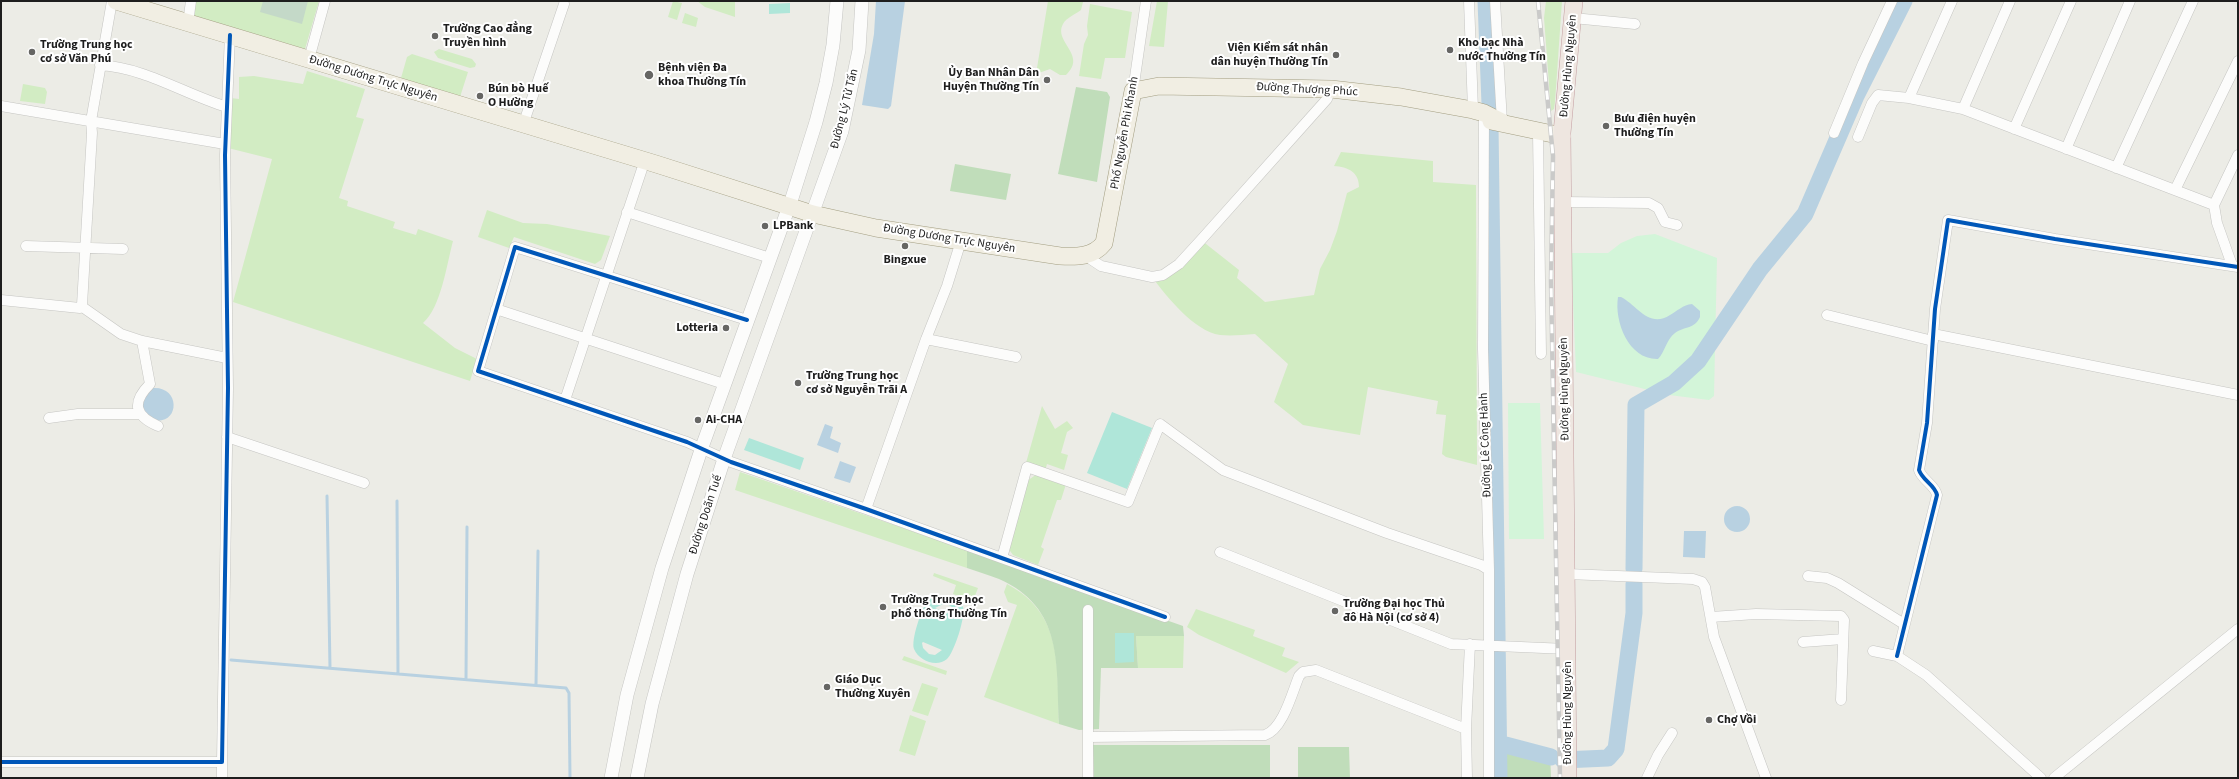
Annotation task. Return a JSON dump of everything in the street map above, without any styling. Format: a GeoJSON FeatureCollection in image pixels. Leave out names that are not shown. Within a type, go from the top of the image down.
{"type":"FeatureCollection","features":[{"type":"Feature","properties":{"kind":"highway","name":"Đường Hùng Nguyên"},"geometry":{"type":"LineString","coordinates":[[1568,778],[1562,136],[1574,1]]}},
{"type":"Feature","properties":{"kind":"main road","name":"Đường Dương Trực Nguyên"},"geometry":{"type":"LineString","coordinates":[[116,1],[629,157],[787,211]]}},
{"type":"Feature","properties":{"kind":"main road","name":"Đường Thượng Phúc"},"geometry":{"type":"LineString","coordinates":[[1132,96],[1156,97],[1329,94],[1401,98],[1480,114],[1538,132],[1562,136]]}},
{"type":"Feature","properties":{"kind":"main road","name":"Phố Nguyễn Phi Khanh"},"geometry":{"type":"LineString","coordinates":[[1086,256],[1096,251],[1104,243],[1132,96]]}},
{"type":"Feature","properties":{"kind":"main road","name":"Đường Dương Trực Nguyên"},"geometry":{"type":"LineString","coordinates":[[629,157],[642,169],[787,211],[813,214],[876,228],[1060,256],[1086,256]]}},
{"type":"Feature","properties":{"kind":"street"},"geometry":{"type":"LineString","coordinates":[[81,306],[91,126],[100,65],[112,1]]}},
{"type":"Feature","properties":{"kind":"street"},"geometry":{"type":"LineString","coordinates":[[188,22],[191,1]]}},
{"type":"Feature","properties":{"kind":"street"},"geometry":{"type":"LineString","coordinates":[[309,59],[325,1]]}},
{"type":"Feature","properties":{"kind":"street","name":"Đường Lý Tử Tấn"},"geometry":{"type":"LineString","coordinates":[[787,211],[816,122],[826,83],[833,44],[837,1]]}},
{"type":"Feature","properties":{"kind":"street","name":"Đường Lý Tử Tấn"},"geometry":{"type":"LineString","coordinates":[[813,214],[842,131],[859,50],[862,1]]}},
{"type":"Feature","properties":{"kind":"street","name":"Phố Nguyễn Phi Khanh"},"geometry":{"type":"LineString","coordinates":[[1132,96],[1146,1]]}},
{"type":"Feature","properties":{"kind":"street","name":"Đường Lê Công Hành"},"geometry":{"type":"LineString","coordinates":[[1469,1],[1480,114],[1483,386],[1492,644],[1489,778]]}},
{"type":"Feature","properties":{"kind":"street"},"geometry":{"type":"LineString","coordinates":[[1495,1],[1502,122]]}},
{"type":"Feature","properties":{"kind":"street"},"geometry":{"type":"LineString","coordinates":[[1834,133],[1863,63],[1892,1]]}},
{"type":"Feature","properties":{"kind":"street"},"geometry":{"type":"LineString","coordinates":[[1909,98],[1952,1]]}},
{"type":"Feature","properties":{"kind":"street"},"geometry":{"type":"LineString","coordinates":[[1963,109],[2010,1]]}},
{"type":"Feature","properties":{"kind":"street"},"geometry":{"type":"LineString","coordinates":[[2014,129],[2071,1]]}},
{"type":"Feature","properties":{"kind":"street"},"geometry":{"type":"LineString","coordinates":[[2066,149],[2130,1]]}},
{"type":"Feature","properties":{"kind":"street"},"geometry":{"type":"LineString","coordinates":[[2116,168],[2193,1]]}},
{"type":"Feature","properties":{"kind":"street"},"geometry":{"type":"LineString","coordinates":[[523,125],[564,4]]}},
{"type":"Feature","properties":{"kind":"street"},"geometry":{"type":"LineString","coordinates":[[1573,18],[1635,24]]}},
{"type":"Feature","properties":{"kind":"street"},"geometry":{"type":"LineString","coordinates":[[222,778],[225,473],[227,437],[225,149],[230,35]]}},
{"type":"Feature","properties":{"kind":"street"},"geometry":{"type":"LineString","coordinates":[[2175,190],[2238,61]]}},
{"type":"Feature","properties":{"kind":"street"},"geometry":{"type":"LineString","coordinates":[[100,65],[118,66],[136,71],[198,97],[228,107]]}},
{"type":"Feature","properties":{"kind":"street"},"geometry":{"type":"LineString","coordinates":[[1086,256],[1102,266],[1152,277],[1163,275],[1179,264],[1197,245],[1329,94]]}},
{"type":"Feature","properties":{"kind":"street"},"geometry":{"type":"LineString","coordinates":[[1858,137],[1872,103],[1878,95],[1909,98],[1963,109],[2214,205]]}},
{"type":"Feature","properties":{"kind":"street"},"geometry":{"type":"LineString","coordinates":[[1,106],[91,126],[225,149]]}},
{"type":"Feature","properties":{"kind":"street"},"geometry":{"type":"LineString","coordinates":[[1538,132],[1541,354]]}},
{"type":"Feature","properties":{"kind":"street"},"geometry":{"type":"LineString","coordinates":[[2235,266],[2217,222],[2214,205],[2238,155]]}},
{"type":"Feature","properties":{"kind":"street"},"geometry":{"type":"LineString","coordinates":[[565,400],[642,169]]}},
{"type":"Feature","properties":{"kind":"street"},"geometry":{"type":"LineString","coordinates":[[1563,202],[1649,203],[1658,208],[1665,222],[1677,225]]}},
{"type":"Feature","properties":{"kind":"street"},"geometry":{"type":"LineString","coordinates":[[611,778],[627,695],[662,568],[724,384],[787,211]]}},
{"type":"Feature","properties":{"kind":"street"},"geometry":{"type":"LineString","coordinates":[[627,212],[770,258]]}},
{"type":"Feature","properties":{"kind":"street","name":"Đường Doãn Tuế"},"geometry":{"type":"LineString","coordinates":[[637,778],[652,704],[687,574],[724,459],[813,214]]}},
{"type":"Feature","properties":{"kind":"street"},"geometry":{"type":"LineString","coordinates":[[1897,656],[1937,495],[1936,491],[1922,476],[1919,470],[1927,423],[1933,337],[1948,220],[2055,239],[2235,266]]}},
{"type":"Feature","properties":{"kind":"street"},"geometry":{"type":"LineString","coordinates":[[866,509],[926,339],[947,286],[961,241]]}},
{"type":"Feature","properties":{"kind":"street"},"geometry":{"type":"LineString","coordinates":[[26,246],[123,249]]}},
{"type":"Feature","properties":{"kind":"street"},"geometry":{"type":"LineString","coordinates":[[747,320],[515,248],[478,371],[702,447],[724,459],[1165,618]]}},
{"type":"Feature","properties":{"kind":"street"},"geometry":{"type":"LineString","coordinates":[[1,300],[80,308],[81,306]]}},
{"type":"Feature","properties":{"kind":"street"},"geometry":{"type":"LineString","coordinates":[[81,306],[121,334],[142,341],[227,358]]}},
{"type":"Feature","properties":{"kind":"street"},"geometry":{"type":"LineString","coordinates":[[496,308],[724,384]]}},
{"type":"Feature","properties":{"kind":"street"},"geometry":{"type":"LineString","coordinates":[[1827,315],[2238,396]]}},
{"type":"Feature","properties":{"kind":"street"},"geometry":{"type":"LineString","coordinates":[[926,339],[1016,357]]}},
{"type":"Feature","properties":{"kind":"street"},"geometry":{"type":"LineString","coordinates":[[140,414],[137,406],[141,394],[150,384],[142,341]]}},
{"type":"Feature","properties":{"kind":"street"},"geometry":{"type":"LineString","coordinates":[[49,418],[78,414],[140,414],[158,426]]}},
{"type":"Feature","properties":{"kind":"street"},"geometry":{"type":"LineString","coordinates":[[1002,558],[1027,467],[1128,502],[1160,424],[1223,470],[1387,533],[1480,564],[1489,570]]}},
{"type":"Feature","properties":{"kind":"street"},"geometry":{"type":"LineString","coordinates":[[227,437],[364,483]]}},
{"type":"Feature","properties":{"kind":"street"},"geometry":{"type":"LineString","coordinates":[[1220,552],[1451,644],[1492,644],[1567,649]]}},
{"type":"Feature","properties":{"kind":"street"},"geometry":{"type":"LineString","coordinates":[[1567,574],[1698,580],[1705,587],[1714,637],[1766,778]]}},
{"type":"Feature","properties":{"kind":"street"},"geometry":{"type":"LineString","coordinates":[[1808,576],[1827,578],[1838,583],[1904,624]]}},
{"type":"Feature","properties":{"kind":"street"},"geometry":{"type":"LineString","coordinates":[[1088,610],[1088,778]]}},
{"type":"Feature","properties":{"kind":"street"},"geometry":{"type":"LineString","coordinates":[[1711,617],[1756,614],[1839,616],[1844,620],[1841,700]]}},
{"type":"Feature","properties":{"kind":"street"},"geometry":{"type":"LineString","coordinates":[[2054,778],[2238,630]]}},
{"type":"Feature","properties":{"kind":"street"},"geometry":{"type":"LineString","coordinates":[[1803,642],[1843,639]]}},
{"type":"Feature","properties":{"kind":"street"},"geometry":{"type":"LineString","coordinates":[[1467,778],[1466,729],[1470,644]]}},
{"type":"Feature","properties":{"kind":"street"},"geometry":{"type":"LineString","coordinates":[[1873,651],[1897,656],[1926,675],[2041,778]]}},
{"type":"Feature","properties":{"kind":"street"},"geometry":{"type":"LineString","coordinates":[[1088,738],[1265,736],[1274,731],[1281,720],[1299,676],[1303,672],[1316,670],[1466,729]]}},
{"type":"Feature","properties":{"kind":"street"},"geometry":{"type":"LineString","coordinates":[[1647,778],[1658,755],[1672,733]]}},
{"type":"Feature","properties":{"kind":"street"},"geometry":{"type":"LineString","coordinates":[[1,762],[222,762]]}},
{"type":"Feature","properties":{"kind":"green space"},"geometry":{"type":"Polygon","coordinates":[[[193,1],[319,1],[305,49],[191,15],[193,1]]]}},
{"type":"Feature","properties":{"kind":"green space"},"geometry":{"type":"Polygon","coordinates":[[[263,1],[308,1],[302,24],[260,12],[263,1]]]}},
{"type":"Feature","properties":{"kind":"green space"},"geometry":{"type":"Polygon","coordinates":[[[673,1],[682,3],[677,20],[668,17],[673,1]]]}},
{"type":"Feature","properties":{"kind":"green space"},"geometry":{"type":"Polygon","coordinates":[[[697,1],[735,1],[735,17],[705,7],[697,1]]]}},
{"type":"Feature","properties":{"kind":"green space"},"geometry":{"type":"Polygon","coordinates":[[[1048,1],[1083,2],[1081,10],[1064,22],[1061,31],[1062,37],[1072,55],[1073,61],[1072,68],[1066,75],[1060,75],[1050,69],[1036,74],[1048,1]]]}},
{"type":"Feature","properties":{"kind":"green space"},"geometry":{"type":"Polygon","coordinates":[[[1157,1],[1168,1],[1164,47],[1149,46],[1157,1]]]}},
{"type":"Feature","properties":{"kind":"green space"},"geometry":{"type":"Polygon","coordinates":[[[1546,1],[1562,1],[1555,102],[1554,109],[1551,111],[1544,18],[1546,1]]]}},
{"type":"Feature","properties":{"kind":"green space"},"geometry":{"type":"Polygon","coordinates":[[[1090,4],[1132,12],[1125,58],[1105,58],[1101,79],[1079,76],[1084,44],[1088,35],[1087,26],[1090,4]]]}},
{"type":"Feature","properties":{"kind":"green space"},"geometry":{"type":"Polygon","coordinates":[[[685,13],[698,18],[696,27],[682,23],[685,13]]]}},
{"type":"Feature","properties":{"kind":"green space"},"geometry":{"type":"Polygon","coordinates":[[[439,49],[472,59],[476,64],[475,67],[470,68],[438,58],[434,52],[439,49]]]}},
{"type":"Feature","properties":{"kind":"green space"},"geometry":{"type":"Polygon","coordinates":[[[412,54],[468,72],[460,97],[401,78],[407,57],[412,54]]]}},
{"type":"Feature","properties":{"kind":"green space"},"geometry":{"type":"Polygon","coordinates":[[[307,71],[365,89],[356,117],[364,119],[339,198],[348,201],[347,206],[395,222],[393,228],[416,235],[418,229],[453,241],[439,296],[429,316],[423,323],[455,348],[477,359],[470,381],[233,302],[272,159],[228,148],[231,98],[239,99],[239,77],[254,76],[303,84],[307,71]]]}},
{"type":"Feature","properties":{"kind":"green space"},"geometry":{"type":"Polygon","coordinates":[[[23,84],[45,88],[47,92],[45,104],[20,101],[23,84]]]}},
{"type":"Feature","properties":{"kind":"green space"},"geometry":{"type":"Polygon","coordinates":[[[1076,87],[1107,92],[1110,97],[1097,182],[1058,174],[1076,87]]]}},
{"type":"Feature","properties":{"kind":"green space"},"geometry":{"type":"Polygon","coordinates":[[[1341,152],[1433,161],[1433,182],[1476,185],[1477,465],[1446,457],[1442,454],[1446,415],[1436,414],[1438,401],[1368,387],[1360,435],[1303,425],[1274,402],[1288,364],[1255,334],[1220,335],[1201,327],[1173,303],[1152,277],[1163,275],[1201,240],[1239,270],[1237,278],[1265,302],[1314,295],[1320,269],[1330,250],[1337,231],[1347,193],[1359,187],[1357,178],[1352,171],[1334,166],[1341,152]]]}},
{"type":"Feature","properties":{"kind":"green space"},"geometry":{"type":"Polygon","coordinates":[[[955,164],[1011,174],[1006,200],[950,191],[955,164]]]}},
{"type":"Feature","properties":{"kind":"green space"},"geometry":{"type":"Polygon","coordinates":[[[487,210],[523,223],[547,224],[610,236],[601,260],[595,264],[514,237],[509,248],[478,237],[487,210]]]}},
{"type":"Feature","properties":{"kind":"green space"},"geometry":{"type":"Polygon","coordinates":[[[1655,234],[1717,258],[1714,396],[1709,400],[1669,395],[1576,372],[1571,253],[1608,253],[1621,243],[1637,236],[1655,234]]]}},
{"type":"Feature","properties":{"kind":"green space"},"geometry":{"type":"Polygon","coordinates":[[[1508,403],[1540,403],[1544,539],[1509,539],[1508,403]]]}},
{"type":"Feature","properties":{"kind":"green space"},"geometry":{"type":"Polygon","coordinates":[[[1042,406],[1055,429],[1067,421],[1073,428],[1067,432],[1061,453],[1068,455],[1064,470],[1047,464],[1045,471],[1026,463],[1042,406]]]}},
{"type":"Feature","properties":{"kind":"green space"},"geometry":{"type":"Polygon","coordinates":[[[740,472],[967,550],[967,568],[735,490],[740,472]]]}},
{"type":"Feature","properties":{"kind":"green space"},"geometry":{"type":"Polygon","coordinates":[[[1037,474],[1066,484],[1061,500],[1057,500],[1041,547],[1044,549],[1038,565],[1013,555],[1008,548],[1027,481],[1037,474]]]}},
{"type":"Feature","properties":{"kind":"green space"},"geometry":{"type":"Polygon","coordinates":[[[967,550],[1183,626],[1184,636],[1136,636],[1138,668],[1101,668],[1099,729],[1079,730],[1059,724],[1056,659],[1046,622],[1035,605],[1020,591],[999,579],[967,568],[967,550]]]}},
{"type":"Feature","properties":{"kind":"green space"},"geometry":{"type":"Polygon","coordinates":[[[934,573],[978,588],[973,601],[953,594],[956,585],[933,576],[934,573]]]}},
{"type":"Feature","properties":{"kind":"green space"},"geometry":{"type":"Polygon","coordinates":[[[1007,584],[1026,596],[1039,611],[1048,627],[1054,644],[1057,663],[1059,724],[984,697],[1017,605],[1008,602],[1004,592],[1007,584]]]}},
{"type":"Feature","properties":{"kind":"green space"},"geometry":{"type":"Polygon","coordinates":[[[1196,609],[1255,630],[1253,636],[1285,648],[1282,656],[1299,662],[1286,673],[1199,635],[1187,627],[1196,609]]]}},
{"type":"Feature","properties":{"kind":"green space"},"geometry":{"type":"Polygon","coordinates":[[[1136,636],[1184,636],[1183,668],[1138,668],[1136,636]]]}},
{"type":"Feature","properties":{"kind":"green space"},"geometry":{"type":"Polygon","coordinates":[[[904,656],[947,671],[946,675],[902,660],[904,656]]]}},
{"type":"Feature","properties":{"kind":"green space"},"geometry":{"type":"Polygon","coordinates":[[[922,683],[938,688],[928,716],[912,711],[922,683]]]}},
{"type":"Feature","properties":{"kind":"green space"},"geometry":{"type":"Polygon","coordinates":[[[910,715],[926,721],[915,756],[899,751],[910,715]]]}},
{"type":"Feature","properties":{"kind":"green space"},"geometry":{"type":"Polygon","coordinates":[[[1093,745],[1270,745],[1270,778],[1094,778],[1093,745]]]}},
{"type":"Feature","properties":{"kind":"green space"},"geometry":{"type":"Polygon","coordinates":[[[1298,747],[1349,747],[1350,778],[1298,778],[1298,747]]]}},
{"type":"Feature","properties":{"kind":"green space"},"geometry":{"type":"Polygon","coordinates":[[[1550,750],[1551,778],[1503,778],[1503,751],[1550,750]]]}},
{"type":"Feature","properties":{"kind":"shaded area"},"geometry":{"type":"Polygon","coordinates":[[[876,1],[905,1],[891,106],[888,109],[862,105],[874,34],[876,1]]]}},
{"type":"Feature","properties":{"kind":"shaded area"},"geometry":{"type":"Polygon","coordinates":[[[790,3],[790,13],[769,14],[769,4],[790,3]]]}},
{"type":"Feature","properties":{"kind":"shaded area"},"geometry":{"type":"Polygon","coordinates":[[[1618,297],[1621,297],[1627,301],[1649,318],[1663,319],[1683,307],[1692,304],[1700,311],[1700,317],[1695,324],[1675,333],[1672,336],[1658,359],[1648,358],[1639,353],[1632,346],[1621,328],[1617,307],[1618,297]]]}},
{"type":"Feature","properties":{"kind":"shaded area"},"geometry":{"type":"Polygon","coordinates":[[[153,388],[163,389],[173,400],[174,408],[166,419],[157,421],[146,418],[141,399],[153,388]]]}},
{"type":"Feature","properties":{"kind":"shaded area"},"geometry":{"type":"Polygon","coordinates":[[[1112,412],[1152,428],[1127,489],[1087,473],[1112,412]]]}},
{"type":"Feature","properties":{"kind":"shaded area"},"geometry":{"type":"Polygon","coordinates":[[[825,424],[833,427],[830,438],[841,443],[838,453],[817,445],[825,424]]]}},
{"type":"Feature","properties":{"kind":"shaded area"},"geometry":{"type":"Polygon","coordinates":[[[749,438],[804,458],[800,470],[744,450],[749,438]]]}},
{"type":"Feature","properties":{"kind":"shaded area"},"geometry":{"type":"Polygon","coordinates":[[[840,461],[856,467],[850,483],[834,478],[840,461]]]}},
{"type":"Feature","properties":{"kind":"shaded area"},"geometry":{"type":"Polygon","coordinates":[[[1737,506],[1746,510],[1750,519],[1746,528],[1737,532],[1728,528],[1724,519],[1728,510],[1737,506]]]}},
{"type":"Feature","properties":{"kind":"shaded area"},"geometry":{"type":"Polygon","coordinates":[[[1684,531],[1706,531],[1705,558],[1683,557],[1684,531]]]}},
{"type":"Feature","properties":{"kind":"shaded area"},"geometry":{"type":"Polygon","coordinates":[[[943,595],[957,600],[962,604],[963,618],[959,634],[950,655],[943,662],[933,663],[920,657],[916,653],[913,645],[919,618],[928,600],[936,596],[943,595]],[[943,604],[935,608],[955,616],[955,611],[952,607],[943,604]],[[923,642],[923,648],[929,654],[935,655],[942,650],[923,642]]]}},
{"type":"Feature","properties":{"kind":"shaded area"},"geometry":{"type":"Polygon","coordinates":[[[1115,633],[1134,633],[1134,662],[1115,663],[1115,633]]]}},
{"type":"Feature","properties":{"kind":"waterway"},"geometry":{"type":"LineString","coordinates":[[1486,1],[1490,104]]}},
{"type":"Feature","properties":{"kind":"waterway"},"geometry":{"type":"LineString","coordinates":[[1634,569],[1636,405],[1674,383],[1698,361],[1760,269],[1805,214],[1856,96],[1904,1]]}},
{"type":"Feature","properties":{"kind":"waterway"},"geometry":{"type":"LineString","coordinates":[[1490,126],[1499,778]]}},
{"type":"Feature","properties":{"kind":"waterway"},"geometry":{"type":"LineString","coordinates":[[327,496],[330,668]]}},
{"type":"Feature","properties":{"kind":"waterway"},"geometry":{"type":"LineString","coordinates":[[397,501],[398,674]]}},
{"type":"Feature","properties":{"kind":"waterway"},"geometry":{"type":"LineString","coordinates":[[466,679],[467,527]]}},
{"type":"Feature","properties":{"kind":"waterway"},"geometry":{"type":"LineString","coordinates":[[536,685],[538,551]]}},
{"type":"Feature","properties":{"kind":"waterway"},"geometry":{"type":"LineString","coordinates":[[1563,760],[1608,758],[1616,749],[1634,613],[1634,584]]}},
{"type":"Feature","properties":{"kind":"waterway"},"geometry":{"type":"LineString","coordinates":[[231,660],[566,688],[569,693],[570,778]]}},
{"type":"Feature","properties":{"kind":"waterway"},"geometry":{"type":"LineString","coordinates":[[1498,743],[1551,757]]}},
{"type":"Feature","properties":{"kind":"railway"},"geometry":{"type":"LineString","coordinates":[[1538,1],[1553,156],[1551,281],[1560,778]]}},
{"type":"Feature","properties":{"kind":"cycle path"},"geometry":{"type":"LineString","coordinates":[[1,762],[222,762],[228,388],[225,155],[230,35]]}},
{"type":"Feature","properties":{"kind":"cycle path"},"geometry":{"type":"LineString","coordinates":[[1897,656],[1937,495],[1934,488],[1923,477],[1919,470],[1927,423],[1935,309],[1948,220],[2055,239],[2238,267]]}},
{"type":"Feature","properties":{"kind":"cycle path"},"geometry":{"type":"LineString","coordinates":[[747,320],[515,247],[478,371],[687,442],[731,462],[1165,617]]}},
{"type":"Feature","properties":{"kind":"place","name":"Trường Cao đẳng Truyền hình"},"geometry":{"type":"Point","coordinates":[435,36]}},
{"type":"Feature","properties":{"kind":"place","name":"Kho bạc Nhà nước Thường Tín"},"geometry":{"type":"Point","coordinates":[1450,50]}},
{"type":"Feature","properties":{"kind":"place","name":"Trường Trung học cơ sở Văn Phú"},"geometry":{"type":"Point","coordinates":[32,52]}},
{"type":"Feature","properties":{"kind":"place","name":"Viện Kiểm sát nhân dân huyện Thường Tín"},"geometry":{"type":"Point","coordinates":[1336,55]}},
{"type":"Feature","properties":{"kind":"place","name":"Bệnh viện Đa khoa Thường Tín"},"geometry":{"type":"Point","coordinates":[649,75]}},
{"type":"Feature","properties":{"kind":"place","name":"Ủy Ban Nhân Dân Huyện Thường Tín"},"geometry":{"type":"Point","coordinates":[1047,80]}},
{"type":"Feature","properties":{"kind":"place","name":"Bún bò Huế O Hường"},"geometry":{"type":"Point","coordinates":[480,96]}},
{"type":"Feature","properties":{"kind":"place","name":"Bưu điện huyện Thường Tín"},"geometry":{"type":"Point","coordinates":[1606,126]}},
{"type":"Feature","properties":{"kind":"place","name":"LPBank"},"geometry":{"type":"Point","coordinates":[765,226]}},
{"type":"Feature","properties":{"kind":"place","name":"Bingxue"},"geometry":{"type":"Point","coordinates":[905,246]}},
{"type":"Feature","properties":{"kind":"place","name":"Lotteria"},"geometry":{"type":"Point","coordinates":[726,328]}},
{"type":"Feature","properties":{"kind":"place","name":"Trường Trung học cơ sở Nguyễn Trãi A"},"geometry":{"type":"Point","coordinates":[798,383]}},
{"type":"Feature","properties":{"kind":"place","name":"Ai-CHA"},"geometry":{"type":"Point","coordinates":[698,420]}},
{"type":"Feature","properties":{"kind":"place","name":"Trường Trung học phổ thông Thường Tín"},"geometry":{"type":"Point","coordinates":[883,607]}},
{"type":"Feature","properties":{"kind":"place","name":"Trường Đại học Thủ đô Hà Nội (cơ sở 4)"},"geometry":{"type":"Point","coordinates":[1335,611]}},
{"type":"Feature","properties":{"kind":"place","name":"Giáo Dục Thường Xuyên"},"geometry":{"type":"Point","coordinates":[827,687]}},
{"type":"Feature","properties":{"kind":"place","name":"Chợ Vồi"},"geometry":{"type":"Point","coordinates":[1709,720]}}]}
